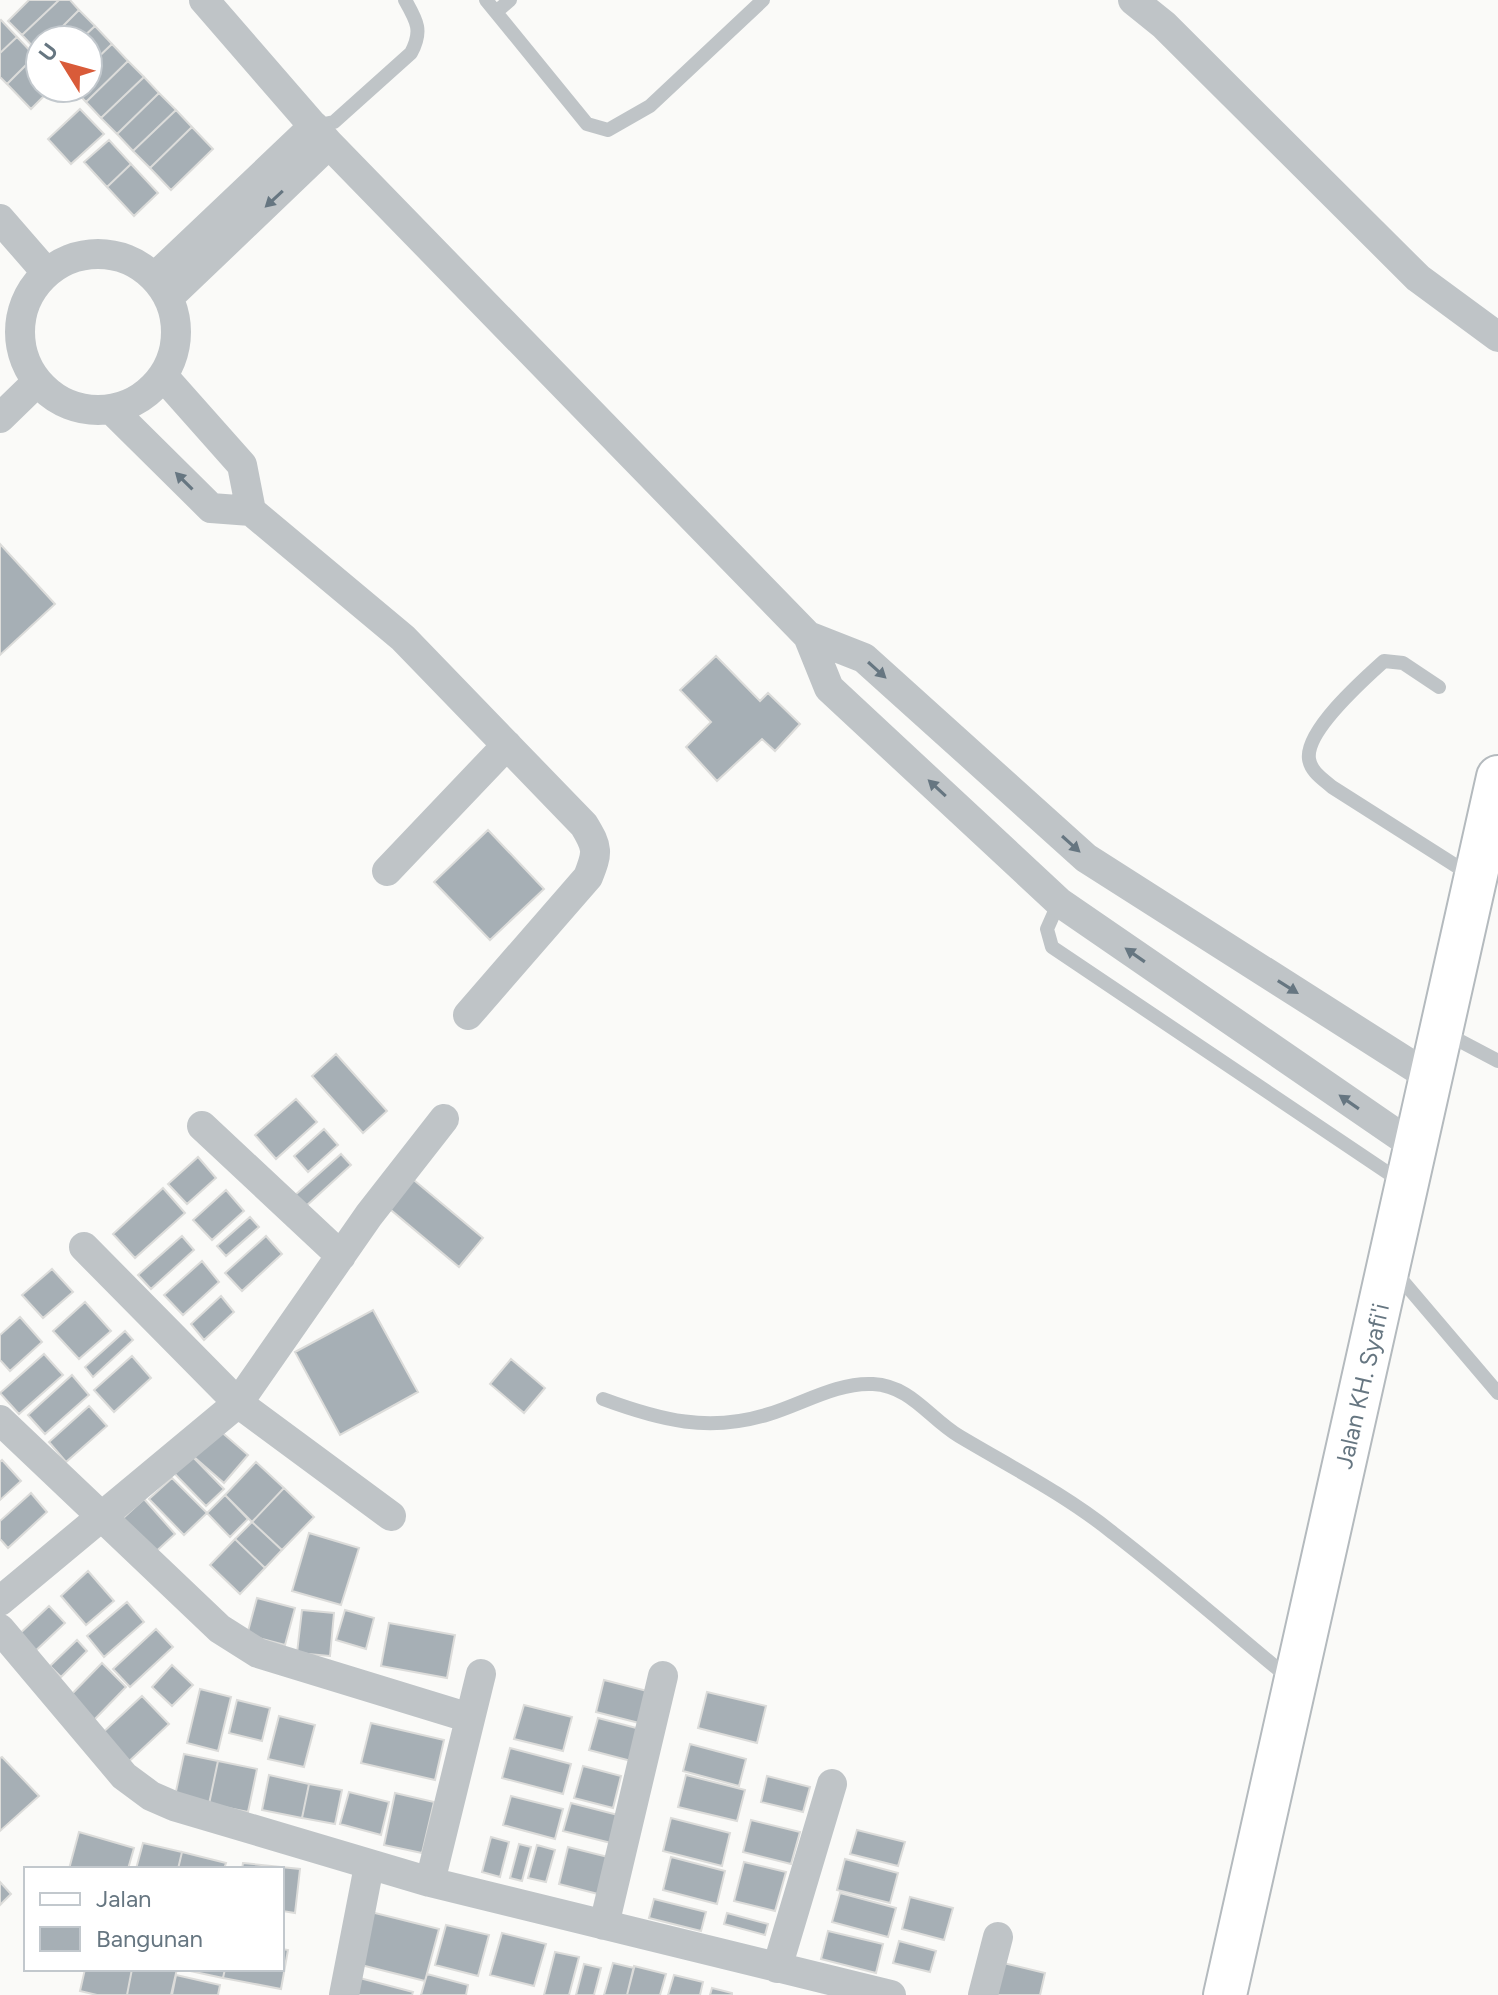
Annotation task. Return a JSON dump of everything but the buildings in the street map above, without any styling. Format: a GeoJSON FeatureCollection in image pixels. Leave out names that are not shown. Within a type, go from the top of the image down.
{"type":"FeatureCollection","features":[{"type":"Feature","properties":{"kind":"main road","name":"Jalan KH. Syafi'i"},"geometry":{"type":"LineString","coordinates":[[1225,1995],[1498,777]]}},
{"type":"Feature","properties":{"kind":"street"},"geometry":{"type":"LineString","coordinates":[[204,0],[808,636],[829,688],[1059,902],[1410,1166]]}},
{"type":"Feature","properties":{"kind":"street"},"geometry":{"type":"LineString","coordinates":[[1133,0],[1164,25],[1418,278],[1498,337]]}},
{"type":"Feature","properties":{"kind":"street"},"geometry":{"type":"LineString","coordinates":[[162,287],[326,131]]}},
{"type":"Feature","properties":{"kind":"street"},"geometry":{"type":"LineString","coordinates":[[0,219],[46,272]]}},
{"type":"Feature","properties":{"kind":"street"},"geometry":{"type":"LineString","coordinates":[[104,253],[124,257],[143,267],[162,287],[175,317],[176,338],[172,358],[163,376],[149,392],[131,403],[111,409],[91,410],[71,406],[37,382],[26,366],[20,346],[19,326],[23,305],[46,272],[63,261],[83,254],[104,253]]}},
{"type":"Feature","properties":{"kind":"street"},"geometry":{"type":"LineString","coordinates":[[163,376],[242,465],[251,511]]}},
{"type":"Feature","properties":{"kind":"street"},"geometry":{"type":"LineString","coordinates":[[0,418],[37,382]]}},
{"type":"Feature","properties":{"kind":"street"},"geometry":{"type":"LineString","coordinates":[[111,409],[211,508],[251,511],[403,638],[584,825],[595,844],[596,856],[588,877],[468,1015]]}},
{"type":"Feature","properties":{"kind":"street"},"geometry":{"type":"LineString","coordinates":[[808,636],[864,658],[1086,858],[1430,1077]]}},
{"type":"Feature","properties":{"kind":"street"},"geometry":{"type":"LineString","coordinates":[[906,759],[937,724]]}},
{"type":"Feature","properties":{"kind":"street"},"geometry":{"type":"LineString","coordinates":[[387,871],[507,745]]}},
{"type":"Feature","properties":{"kind":"street"},"geometry":{"type":"LineString","coordinates":[[0,1601],[238,1403],[369,1215],[444,1119]]}},
{"type":"Feature","properties":{"kind":"street"},"geometry":{"type":"LineString","coordinates":[[202,1126],[341,1256]]}},
{"type":"Feature","properties":{"kind":"street"},"geometry":{"type":"LineString","coordinates":[[84,1247],[238,1403],[391,1516]]}},
{"type":"Feature","properties":{"kind":"street"},"geometry":{"type":"LineString","coordinates":[[0,1420],[220,1629],[238,1642],[258,1653],[470,1718]]}},
{"type":"Feature","properties":{"kind":"street"},"geometry":{"type":"LineString","coordinates":[[0,1629],[124,1776],[138,1788],[174,1806],[369,1866],[891,1995]]}},
{"type":"Feature","properties":{"kind":"street"},"geometry":{"type":"LineString","coordinates":[[430,1882],[481,1674]]}},
{"type":"Feature","properties":{"kind":"street"},"geometry":{"type":"LineString","coordinates":[[604,1925],[663,1676]]}},
{"type":"Feature","properties":{"kind":"street"},"geometry":{"type":"LineString","coordinates":[[777,1968],[832,1784]]}},
{"type":"Feature","properties":{"kind":"street"},"geometry":{"type":"LineString","coordinates":[[344,1995],[369,1866]]}},
{"type":"Feature","properties":{"kind":"street"},"geometry":{"type":"LineString","coordinates":[[983,1995],[998,1937]]}},
{"type":"Feature","properties":{"kind":"lane"},"geometry":{"type":"LineString","coordinates":[[326,131],[411,53],[418,40],[416,20],[405,0]]}},
{"type":"Feature","properties":{"kind":"lane"},"geometry":{"type":"LineString","coordinates":[[486,0],[587,124],[608,130],[650,106],[763,0]]}},
{"type":"Feature","properties":{"kind":"lane"},"geometry":{"type":"LineString","coordinates":[[496,12],[510,0]]}},
{"type":"Feature","properties":{"kind":"lane"},"geometry":{"type":"LineString","coordinates":[[1439,687],[1403,663],[1384,661],[1345,698],[1314,739],[1308,757],[1313,771],[1332,787],[1475,878]]}},
{"type":"Feature","properties":{"kind":"lane"},"geometry":{"type":"LineString","coordinates":[[1059,902],[1047,929],[1052,947],[1410,1166]]}},
{"type":"Feature","properties":{"kind":"lane"},"geometry":{"type":"LineString","coordinates":[[1441,1031],[1498,1061]]}},
{"type":"Feature","properties":{"kind":"lane"},"geometry":{"type":"LineString","coordinates":[[1389,1266],[1498,1393]]}},
{"type":"Feature","properties":{"kind":"lane"},"geometry":{"type":"LineString","coordinates":[[603,1399],[651,1417],[718,1423],[766,1415],[850,1387],[871,1383],[896,1387],[916,1399],[941,1423],[1004,1460],[1111,1531],[1294,1683]]}}]}
